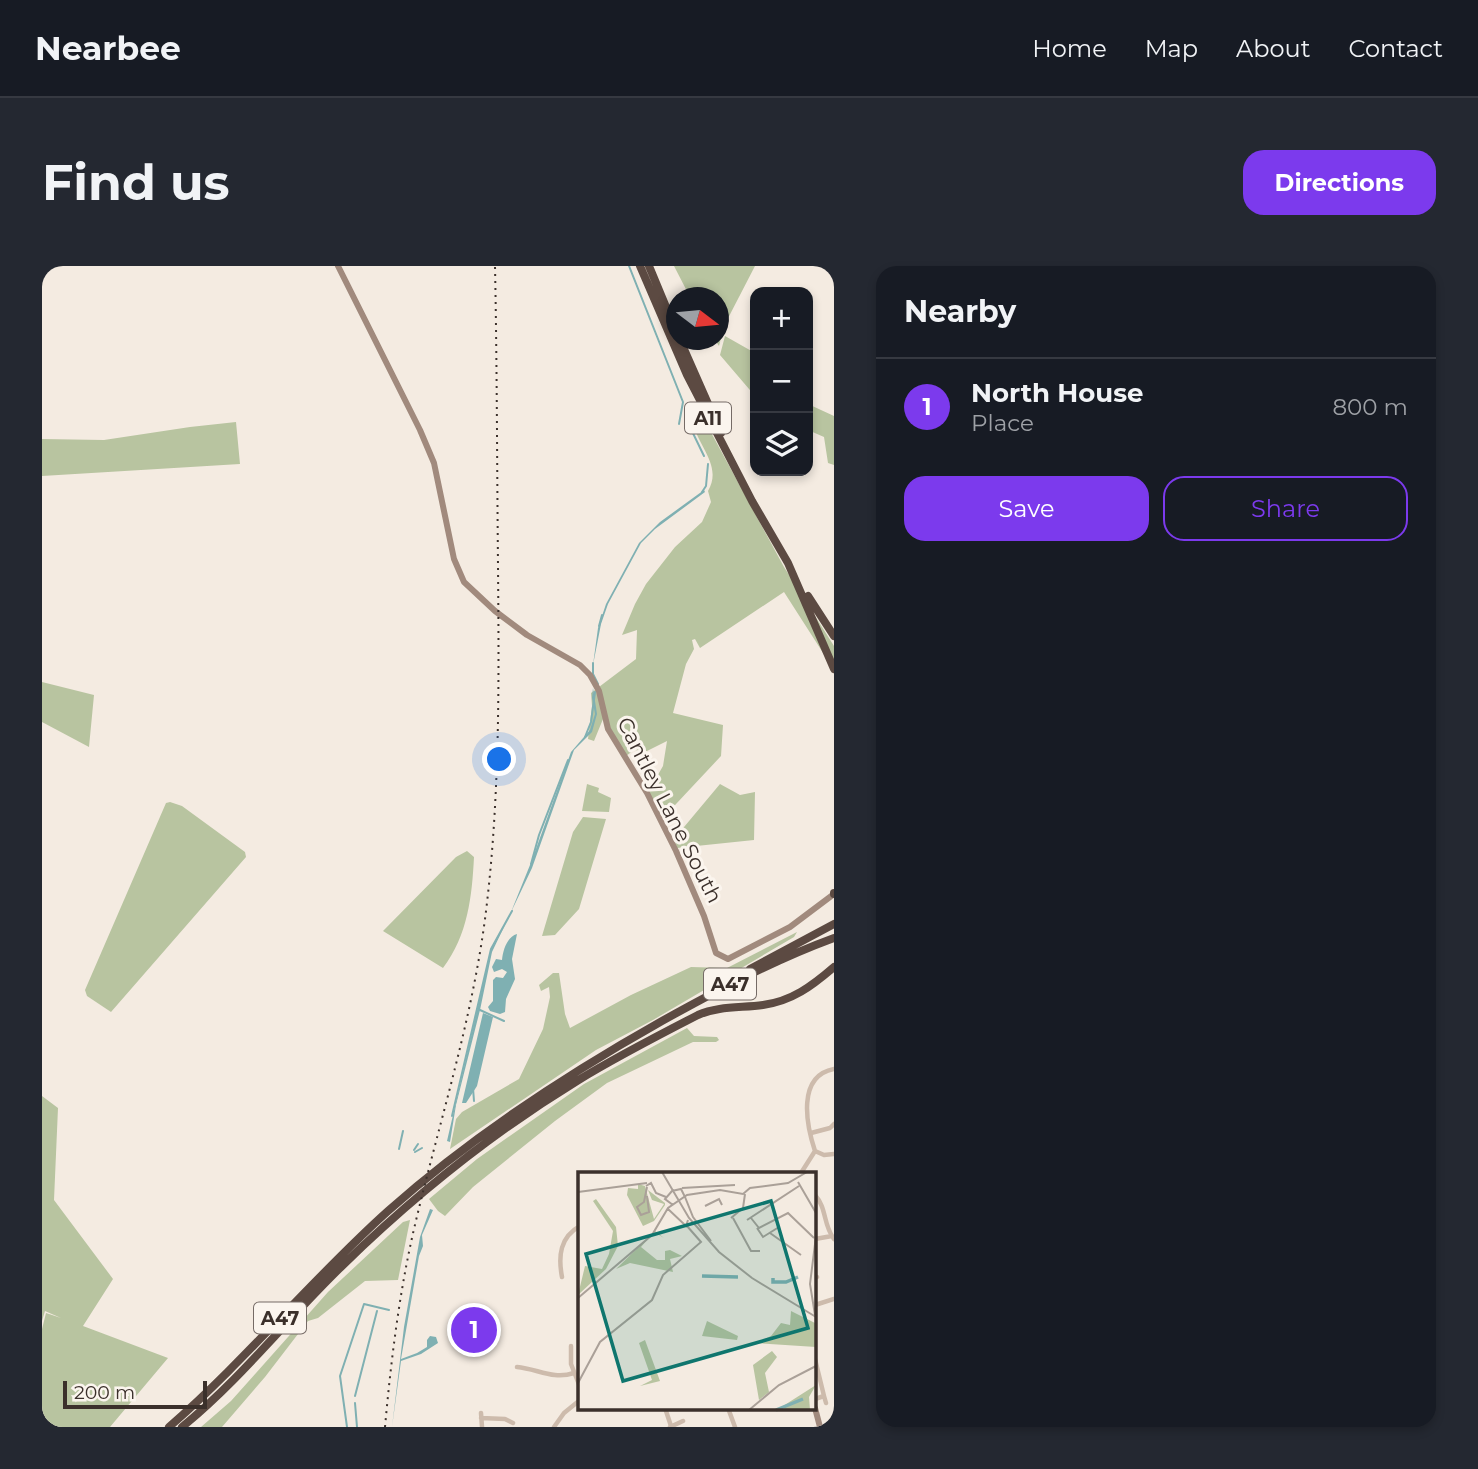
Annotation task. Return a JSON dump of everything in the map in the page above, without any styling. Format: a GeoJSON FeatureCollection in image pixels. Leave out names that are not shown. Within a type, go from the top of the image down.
{"type":"FeatureCollection","features":[{"type":"Feature","properties":{"kind":"highway","name":"A11"},"geometry":{"type":"LineString","coordinates":[[640,266],[687,376],[794,575],[834,668]]}},
{"type":"Feature","properties":{"kind":"highway"},"geometry":{"type":"LineString","coordinates":[[649,266],[666,305]]}},
{"type":"Feature","properties":{"kind":"highway","name":"A11"},"geometry":{"type":"LineString","coordinates":[[685,350],[727,444],[803,587],[834,636]]}},
{"type":"Feature","properties":{"kind":"highway","name":"A47"},"geometry":{"type":"LineString","coordinates":[[169,1427],[218,1382],[325,1271],[390,1209],[452,1157],[562,1081],[629,1039],[784,949],[834,924]]}},
{"type":"Feature","properties":{"kind":"highway","name":"A47"},"geometry":{"type":"LineString","coordinates":[[629,1039],[793,953],[834,938]]}},
{"type":"Feature","properties":{"kind":"highway","name":"A47"},"geometry":{"type":"LineString","coordinates":[[182,1427],[241,1371],[342,1266],[451,1169],[577,1081],[679,1025],[708,1011],[762,1006],[786,1000],[812,985],[834,967]]}},
{"type":"Feature","properties":{"kind":"street","name":"Cantley Lane South"},"geometry":{"type":"LineString","coordinates":[[338,266],[435,463],[454,559],[464,582],[527,635],[571,659],[590,675],[599,691],[608,729],[647,793],[676,850],[704,916],[713,949],[719,956],[728,959],[735,956],[777,935],[812,912],[834,893]]}},
{"type":"Feature","properties":{"kind":"street"},"geometry":{"type":"LineString","coordinates":[[802,1172],[815,1151],[807,1110],[808,1095],[816,1077],[822,1071],[834,1069]]}},
{"type":"Feature","properties":{"kind":"street"},"geometry":{"type":"LineString","coordinates":[[811,1133],[830,1128],[834,1124]]}},
{"type":"Feature","properties":{"kind":"street"},"geometry":{"type":"LineString","coordinates":[[815,1151],[824,1155],[834,1154]]}},
{"type":"Feature","properties":{"kind":"street"},"geometry":{"type":"LineString","coordinates":[[816,1196],[828,1218],[827,1227],[833,1237]]}},
{"type":"Feature","properties":{"kind":"street"},"geometry":{"type":"LineString","coordinates":[[562,1277],[561,1249],[571,1233],[578,1228]]}},
{"type":"Feature","properties":{"kind":"street"},"geometry":{"type":"LineString","coordinates":[[816,1305],[834,1299]]}},
{"type":"Feature","properties":{"kind":"street"},"geometry":{"type":"LineString","coordinates":[[573,1350],[571,1364],[578,1382]]}},
{"type":"Feature","properties":{"kind":"street"},"geometry":{"type":"LineString","coordinates":[[816,1363],[826,1403]]}},
{"type":"Feature","properties":{"kind":"street"},"geometry":{"type":"LineString","coordinates":[[521,1365],[555,1376],[574,1373]]}},
{"type":"Feature","properties":{"kind":"street"},"geometry":{"type":"LineString","coordinates":[[816,1399],[824,1396]]}},
{"type":"Feature","properties":{"kind":"street"},"geometry":{"type":"LineString","coordinates":[[554,1427],[564,1413],[578,1402]]}},
{"type":"Feature","properties":{"kind":"street"},"geometry":{"type":"LineString","coordinates":[[666,1410],[670,1427],[683,1421]]}},
{"type":"Feature","properties":{"kind":"street"},"geometry":{"type":"LineString","coordinates":[[729,1410],[735,1427]]}},
{"type":"Feature","properties":{"kind":"street"},"geometry":{"type":"LineString","coordinates":[[816,1410],[820,1427]]}},
{"type":"Feature","properties":{"kind":"street"},"geometry":{"type":"LineString","coordinates":[[482,1427],[481,1416],[511,1420]]}},
{"type":"Feature","properties":{"kind":"green space"},"geometry":{"type":"Polygon","coordinates":[[[674,266],[755,266],[729,316],[729,287],[685,287],[674,266]]]}},
{"type":"Feature","properties":{"kind":"green space"},"geometry":{"type":"Polygon","coordinates":[[[729,338],[750,350],[750,390],[720,355],[721,350],[729,350],[729,338]]]}},
{"type":"Feature","properties":{"kind":"green space"},"geometry":{"type":"Polygon","coordinates":[[[813,406],[834,416],[834,465],[828,463],[824,437],[813,432],[813,406]]]}},
{"type":"Feature","properties":{"kind":"green space"},"geometry":{"type":"Polygon","coordinates":[[[701,414],[784,567],[834,646],[834,670],[784,592],[700,648],[695,639],[692,640],[694,649],[686,664],[673,713],[723,725],[721,756],[662,819],[648,792],[663,766],[667,741],[647,751],[634,750],[626,756],[603,719],[594,741],[588,739],[591,693],[636,659],[637,630],[622,635],[635,604],[646,584],[675,547],[702,522],[711,502],[708,491],[713,473],[711,464],[693,422],[701,414]]]}},
{"type":"Feature","properties":{"kind":"green space"},"geometry":{"type":"Polygon","coordinates":[[[236,422],[240,464],[42,476],[42,439],[104,440],[236,422]]]}},
{"type":"Feature","properties":{"kind":"green space"},"geometry":{"type":"Polygon","coordinates":[[[42,682],[94,695],[89,747],[42,722],[42,682]]]}},
{"type":"Feature","properties":{"kind":"green space"},"geometry":{"type":"Polygon","coordinates":[[[587,784],[599,788],[598,792],[611,798],[609,812],[582,811],[587,784]]]}},
{"type":"Feature","properties":{"kind":"green space"},"geometry":{"type":"Polygon","coordinates":[[[720,784],[740,795],[755,792],[754,840],[677,848],[674,839],[720,784]]]}},
{"type":"Feature","properties":{"kind":"green space"},"geometry":{"type":"Polygon","coordinates":[[[166,803],[182,806],[245,852],[246,857],[111,1012],[87,996],[85,990],[166,803]]]}},
{"type":"Feature","properties":{"kind":"green space"},"geometry":{"type":"Polygon","coordinates":[[[583,817],[606,819],[579,909],[555,935],[542,936],[573,832],[583,817]]]}},
{"type":"Feature","properties":{"kind":"green space"},"geometry":{"type":"Polygon","coordinates":[[[467,851],[474,857],[467,915],[458,942],[443,968],[383,931],[456,857],[467,851]]]}},
{"type":"Feature","properties":{"kind":"green space"},"geometry":{"type":"Polygon","coordinates":[[[797,932],[794,937],[653,1020],[596,1050],[450,1149],[456,1119],[462,1112],[519,1079],[543,1029],[550,997],[549,987],[541,991],[539,985],[553,973],[559,973],[565,1014],[570,1028],[691,967],[727,968],[797,932]]]}},
{"type":"Feature","properties":{"kind":"green space"},"geometry":{"type":"Polygon","coordinates":[[[687,1028],[694,1036],[717,1037],[719,1040],[693,1042],[607,1083],[473,1187],[445,1216],[429,1199],[477,1159],[584,1084],[687,1028]]]}},
{"type":"Feature","properties":{"kind":"green space"},"geometry":{"type":"Polygon","coordinates":[[[42,1096],[58,1108],[54,1200],[113,1279],[83,1326],[168,1358],[110,1427],[42,1427],[42,1329],[46,1313],[61,1318],[45,1311],[42,1321],[42,1096]]]}},
{"type":"Feature","properties":{"kind":"green space"},"geometry":{"type":"Polygon","coordinates":[[[410,1220],[398,1280],[365,1281],[318,1318],[308,1321],[222,1427],[201,1427],[231,1401],[328,1292],[403,1222],[410,1220]]]}},
{"type":"Feature","properties":{"kind":"water"},"geometry":{"type":"Polygon","coordinates":[[[704,490],[705,492],[655,529],[641,543],[608,604],[593,665],[598,628],[606,604],[639,543],[660,522],[704,490]]]}},
{"type":"Feature","properties":{"kind":"water"},"geometry":{"type":"Polygon","coordinates":[[[593,688],[597,714],[592,732],[574,750],[532,868],[511,912],[571,752],[590,730],[595,714],[593,688]]]}},
{"type":"Feature","properties":{"kind":"water"},"geometry":{"type":"Polygon","coordinates":[[[506,922],[492,952],[456,1105],[450,1142],[447,1141],[491,950],[506,922]]]}},
{"type":"Feature","properties":{"kind":"water"},"geometry":{"type":"Polygon","coordinates":[[[517,934],[512,959],[515,979],[506,999],[505,1012],[500,1014],[490,1011],[488,1007],[493,1001],[493,980],[496,977],[503,978],[507,972],[502,969],[494,972],[492,967],[496,959],[502,960],[508,941],[517,934]]]}},
{"type":"Feature","properties":{"kind":"water"},"geometry":{"type":"Polygon","coordinates":[[[483,1013],[493,1017],[477,1086],[466,1103],[462,1103],[483,1013]]]}},
{"type":"Feature","properties":{"kind":"water"},"geometry":{"type":"Polygon","coordinates":[[[430,1209],[433,1210],[422,1235],[423,1246],[401,1359],[427,1347],[430,1336],[436,1337],[438,1343],[421,1354],[401,1361],[392,1427],[404,1327],[420,1237],[430,1209]]]}},
{"type":"Feature","properties":{"kind":"waterway"},"geometry":{"type":"LineString","coordinates":[[629,266],[683,402],[679,424]]}},
{"type":"Feature","properties":{"kind":"waterway"},"geometry":{"type":"LineString","coordinates":[[694,416],[689,425],[704,456]]}},
{"type":"Feature","properties":{"kind":"waterway"},"geometry":{"type":"LineString","coordinates":[[702,492],[706,486],[708,464]]}},
{"type":"Feature","properties":{"kind":"waterway"},"geometry":{"type":"LineString","coordinates":[[599,626],[602,615]]}},
{"type":"Feature","properties":{"kind":"waterway"},"geometry":{"type":"LineString","coordinates":[[593,663],[593,674],[598,684]]}},
{"type":"Feature","properties":{"kind":"waterway"},"geometry":{"type":"LineString","coordinates":[[585,737],[591,722],[595,692]]}},
{"type":"Feature","properties":{"kind":"waterway"},"geometry":{"type":"LineString","coordinates":[[531,864],[539,835],[568,760]]}},
{"type":"Feature","properties":{"kind":"waterway"},"geometry":{"type":"LineString","coordinates":[[452,1116],[491,949],[512,911]]}},
{"type":"Feature","properties":{"kind":"waterway"},"geometry":{"type":"LineString","coordinates":[[480,1010],[504,1021]]}},
{"type":"Feature","properties":{"kind":"waterway"},"geometry":{"type":"LineString","coordinates":[[473,1088],[474,1101]]}},
{"type":"Feature","properties":{"kind":"waterway"},"geometry":{"type":"LineString","coordinates":[[399,1149],[403,1131]]}},
{"type":"Feature","properties":{"kind":"waterway"},"geometry":{"type":"LineString","coordinates":[[414,1150],[418,1144]]}},
{"type":"Feature","properties":{"kind":"waterway"},"geometry":{"type":"LineString","coordinates":[[415,1152],[422,1148]]}},
{"type":"Feature","properties":{"kind":"waterway"},"geometry":{"type":"LineString","coordinates":[[347,1427],[340,1376],[364,1304],[389,1310]]}},
{"type":"Feature","properties":{"kind":"waterway"},"geometry":{"type":"LineString","coordinates":[[355,1396],[377,1311]]}},
{"type":"Feature","properties":{"kind":"waterway"},"geometry":{"type":"LineString","coordinates":[[355,1403],[357,1427]]}},
{"type":"Feature","properties":{"kind":"railway"},"geometry":{"type":"LineString","coordinates":[[385,1427],[404,1278],[471,998],[490,875],[498,699],[495,266]]}},
{"type":"Feature","properties":{"kind":"place","name":"North House"},"geometry":{"type":"Point","coordinates":[474,1330]}}]}
